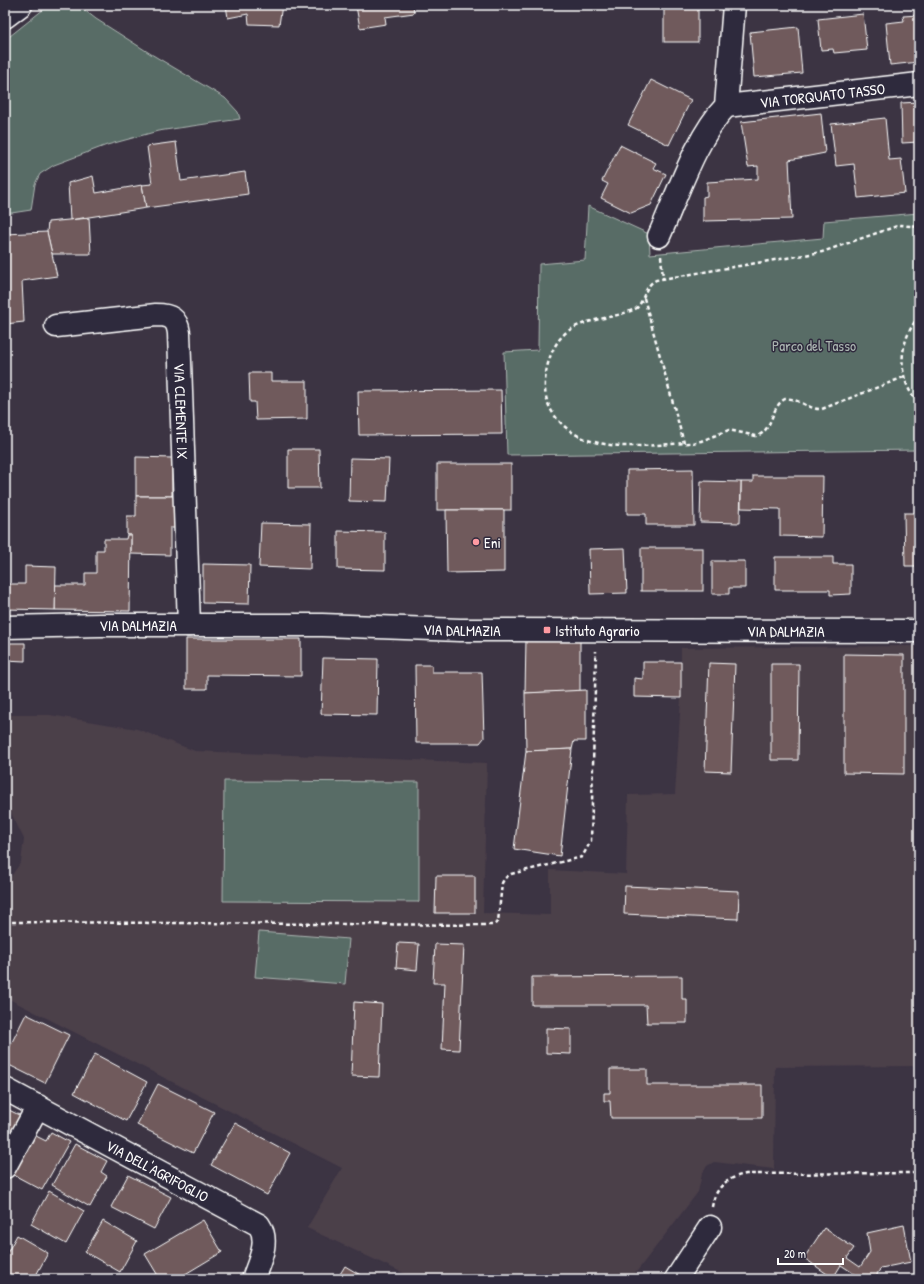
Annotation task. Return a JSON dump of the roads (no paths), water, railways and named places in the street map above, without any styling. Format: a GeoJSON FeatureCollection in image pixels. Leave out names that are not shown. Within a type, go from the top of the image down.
{"type":"FeatureCollection","features":[{"type":"Feature","properties":{"kind":"street"},"geometry":{"type":"LineString","coordinates":[[5,17],[21,5]]}},
{"type":"Feature","properties":{"kind":"street"},"geometry":{"type":"LineString","coordinates":[[659,236],[704,135],[716,117],[726,106],[734,5]]}},
{"type":"Feature","properties":{"kind":"street","name":"VIA TORQUATO TASSO"},"geometry":{"type":"LineString","coordinates":[[726,106],[919,84]]}},
{"type":"Feature","properties":{"kind":"street","name":"VIA CLEMENTE IX"},"geometry":{"type":"LineString","coordinates":[[56,326],[156,315],[168,315],[174,318],[177,322],[179,333],[189,625]]}},
{"type":"Feature","properties":{"kind":"street","name":"VIA DALMAZIA"},"geometry":{"type":"LineString","coordinates":[[5,627],[189,625],[322,626],[460,630],[919,631]]}},
{"type":"Feature","properties":{"kind":"street","name":"VIA DELL'AGRIFOGLIO"},"geometry":{"type":"LineString","coordinates":[[5,1089],[259,1225],[265,1239],[253,1279]]}},
{"type":"Feature","properties":{"kind":"street"},"geometry":{"type":"LineString","coordinates":[[5,1167],[38,1106]]}},
{"type":"Feature","properties":{"kind":"street"},"geometry":{"type":"LineString","coordinates":[[676,1279],[710,1227]]}},
{"type":"Feature","properties":{"kind":"place","name":"Eni"},"geometry":{"type":"Point","coordinates":[476,542]}},
{"type":"Feature","properties":{"kind":"place","name":"Istituto Agrario"},"geometry":{"type":"Point","coordinates":[547,630]}},
{"type":"Feature","properties":{"kind":"park label","name":"Parco del Tasso"},"geometry":{"type":"Point","coordinates":[814,345]}}]}
